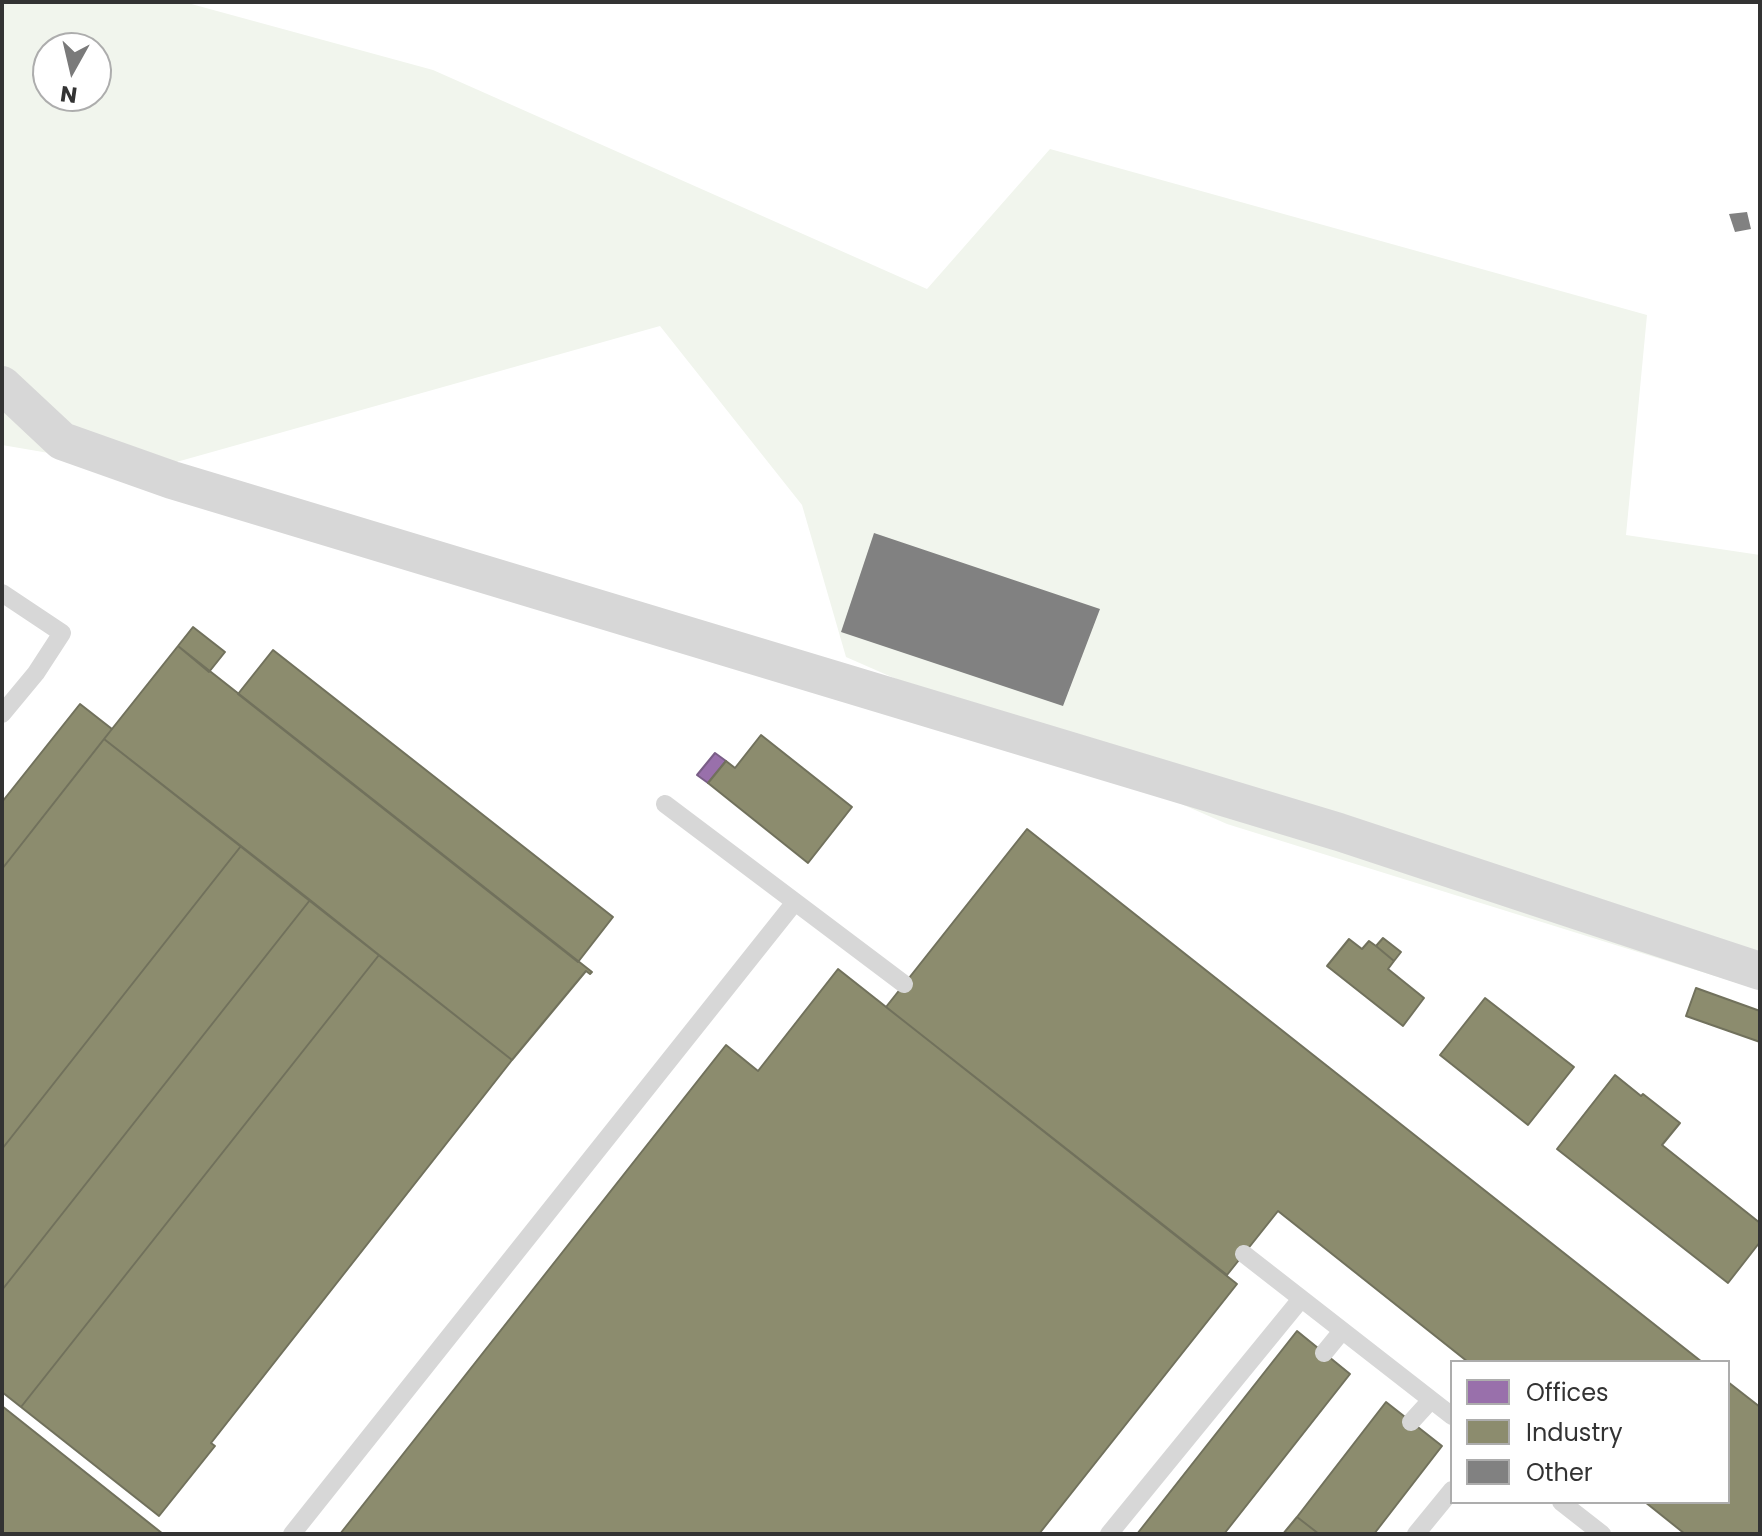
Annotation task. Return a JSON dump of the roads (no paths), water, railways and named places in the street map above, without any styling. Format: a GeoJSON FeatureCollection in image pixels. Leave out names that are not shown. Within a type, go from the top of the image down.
{"type":"FeatureCollection","features":[{"type":"Feature","properties":{"kind":"street"},"geometry":{"type":"LineString","coordinates":[[2,385],[62,441],[172,480],[1339,832],[1760,971]]}},
{"type":"Feature","properties":{"kind":"lane"},"geometry":{"type":"LineString","coordinates":[[2,593],[62,633],[36,673],[2,714]]}},
{"type":"Feature","properties":{"kind":"lane"},"geometry":{"type":"LineString","coordinates":[[665,804],[904,984]]}},
{"type":"Feature","properties":{"kind":"lane"},"geometry":{"type":"LineString","coordinates":[[292,1534],[795,902]]}},
{"type":"Feature","properties":{"kind":"lane"},"geometry":{"type":"LineString","coordinates":[[1244,1254],[1450,1414]]}},
{"type":"Feature","properties":{"kind":"lane"},"geometry":{"type":"LineString","coordinates":[[1109,1534],[1301,1299]]}},
{"type":"Feature","properties":{"kind":"lane"},"geometry":{"type":"LineString","coordinates":[[1324,1353],[1342,1331]]}},
{"type":"Feature","properties":{"kind":"lane"},"geometry":{"type":"LineString","coordinates":[[1411,1422],[1431,1400]]}},
{"type":"Feature","properties":{"kind":"lane"},"geometry":{"type":"LineString","coordinates":[[1416,1534],[1450,1492]]}},
{"type":"Feature","properties":{"kind":"lane"},"geometry":{"type":"LineString","coordinates":[[1564,1504],[1602,1534]]}}]}
